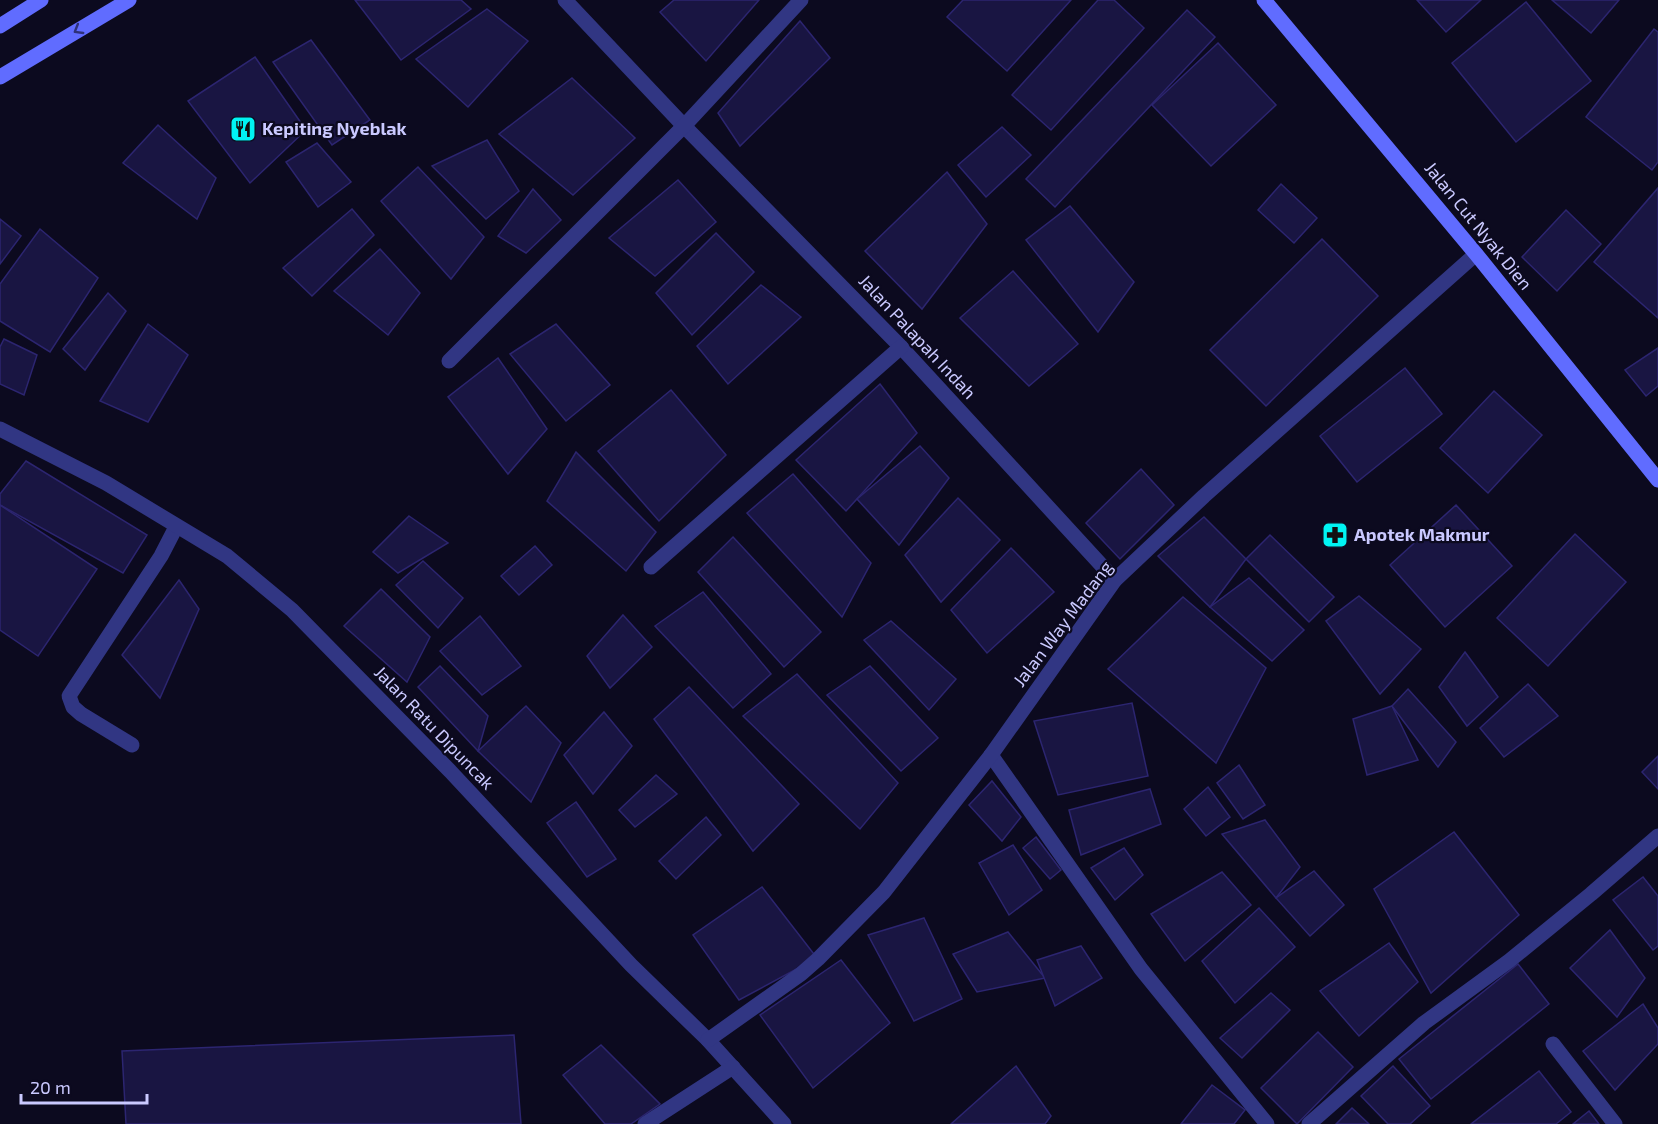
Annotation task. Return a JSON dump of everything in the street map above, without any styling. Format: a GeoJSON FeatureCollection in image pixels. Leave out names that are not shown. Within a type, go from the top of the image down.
{"type":"FeatureCollection","features":[{"type":"Feature","properties":{"kind":"street"},"geometry":{"type":"LineString","coordinates":[[0,26],[42,0]]}},
{"type":"Feature","properties":{"kind":"street"},"geometry":{"type":"LineString","coordinates":[[0,77],[129,0]]}},
{"type":"Feature","properties":{"kind":"street","name":"Jalan Palapah Indah"},"geometry":{"type":"LineString","coordinates":[[565,0],[684,126],[901,347],[1115,580]]}},
{"type":"Feature","properties":{"kind":"street"},"geometry":{"type":"LineString","coordinates":[[449,361],[684,126],[801,0]]}},
{"type":"Feature","properties":{"kind":"street","name":"Jalan Cut Nyak Dien"},"geometry":{"type":"LineString","coordinates":[[1264,0],[1476,254],[1658,480]]}},
{"type":"Feature","properties":{"kind":"street","name":"Jalan Way Madang"},"geometry":{"type":"LineString","coordinates":[[708,1040],[818,960],[884,892],[991,755],[1115,580],[1204,496],[1476,254]]}},
{"type":"Feature","properties":{"kind":"street"},"geometry":{"type":"LineString","coordinates":[[651,567],[901,347]]}},
{"type":"Feature","properties":{"kind":"street","name":"Jalan Ratu Dipuncak"},"geometry":{"type":"LineString","coordinates":[[0,429],[106,483],[226,556],[292,610],[450,771],[631,964],[708,1040],[784,1124]]}},
{"type":"Feature","properties":{"kind":"street"},"geometry":{"type":"LineString","coordinates":[[132,745],[81,714],[73,706],[69,696],[161,556],[176,527]]}},
{"type":"Feature","properties":{"kind":"street"},"geometry":{"type":"LineString","coordinates":[[991,755],[1141,969],[1267,1124]]}},
{"type":"Feature","properties":{"kind":"street"},"geometry":{"type":"LineString","coordinates":[[1309,1124],[1424,1023],[1509,961],[1658,836]]}},
{"type":"Feature","properties":{"kind":"street"},"geometry":{"type":"LineString","coordinates":[[1552,1044],[1615,1124]]}},
{"type":"Feature","properties":{"kind":"street"},"geometry":{"type":"LineString","coordinates":[[645,1124],[733,1067]]}},
{"type":"Feature","properties":{"kind":"building"},"geometry":{"type":"Polygon","coordinates":[[[355,0],[461,0],[471,9],[401,60],[355,0]]]}},
{"type":"Feature","properties":{"kind":"building"},"geometry":{"type":"Polygon","coordinates":[[[674,0],[759,0],[706,61],[660,12],[674,0]]]}},
{"type":"Feature","properties":{"kind":"building"},"geometry":{"type":"Polygon","coordinates":[[[963,0],[1071,0],[1007,71],[947,17],[963,0]]]}},
{"type":"Feature","properties":{"kind":"building"},"geometry":{"type":"Polygon","coordinates":[[[1098,0],[1114,0],[1144,28],[1051,130],[1012,95],[1098,0]]]}},
{"type":"Feature","properties":{"kind":"building"},"geometry":{"type":"Polygon","coordinates":[[[1417,0],[1481,0],[1446,32],[1417,0]]]}},
{"type":"Feature","properties":{"kind":"building"},"geometry":{"type":"Polygon","coordinates":[[[1552,0],[1619,0],[1591,33],[1552,0]]]}},
{"type":"Feature","properties":{"kind":"building"},"geometry":{"type":"Polygon","coordinates":[[[1526,2],[1591,81],[1516,142],[1452,63],[1526,2]]]}},
{"type":"Feature","properties":{"kind":"building"},"geometry":{"type":"Polygon","coordinates":[[[487,9],[528,41],[468,107],[416,59],[487,9]]]}},
{"type":"Feature","properties":{"kind":"building"},"geometry":{"type":"Polygon","coordinates":[[[1187,10],[1215,37],[1055,207],[1026,179],[1187,10]]]}},
{"type":"Feature","properties":{"kind":"building"},"geometry":{"type":"Polygon","coordinates":[[[800,21],[830,58],[740,146],[718,113],[800,21]]]}},
{"type":"Feature","properties":{"kind":"building"},"geometry":{"type":"Polygon","coordinates":[[[1654,29],[1658,32],[1658,162],[1652,170],[1586,117],[1654,29]]]}},
{"type":"Feature","properties":{"kind":"building"},"geometry":{"type":"Polygon","coordinates":[[[311,40],[370,120],[332,145],[273,62],[311,40]]]}},
{"type":"Feature","properties":{"kind":"building"},"geometry":{"type":"Polygon","coordinates":[[[1218,43],[1276,105],[1211,166],[1152,105],[1218,43]]]}},
{"type":"Feature","properties":{"kind":"building"},"geometry":{"type":"Polygon","coordinates":[[[255,57],[306,130],[250,183],[188,101],[255,57]]]}},
{"type":"Feature","properties":{"kind":"building"},"geometry":{"type":"Polygon","coordinates":[[[572,78],[635,138],[573,195],[499,134],[572,78]]]}},
{"type":"Feature","properties":{"kind":"building"},"geometry":{"type":"Polygon","coordinates":[[[158,125],[216,178],[197,219],[123,163],[158,125]]]}},
{"type":"Feature","properties":{"kind":"building"},"geometry":{"type":"Polygon","coordinates":[[[1002,127],[1031,155],[986,197],[958,165],[1002,127]]]}},
{"type":"Feature","properties":{"kind":"building"},"geometry":{"type":"Polygon","coordinates":[[[487,140],[519,191],[486,219],[432,166],[487,140]]]}},
{"type":"Feature","properties":{"kind":"building"},"geometry":{"type":"Polygon","coordinates":[[[317,143],[351,182],[318,207],[286,162],[317,143]]]}},
{"type":"Feature","properties":{"kind":"building"},"geometry":{"type":"Polygon","coordinates":[[[418,167],[484,237],[451,279],[381,201],[418,167]]]}},
{"type":"Feature","properties":{"kind":"building"},"geometry":{"type":"Polygon","coordinates":[[[947,172],[987,224],[922,309],[865,251],[947,172]]]}},
{"type":"Feature","properties":{"kind":"building"},"geometry":{"type":"Polygon","coordinates":[[[678,180],[716,222],[655,276],[609,238],[678,180]]]}},
{"type":"Feature","properties":{"kind":"building"},"geometry":{"type":"Polygon","coordinates":[[[1281,184],[1317,218],[1294,243],[1258,210],[1281,184]]]}},
{"type":"Feature","properties":{"kind":"building"},"geometry":{"type":"Polygon","coordinates":[[[1658,188],[1658,318],[1594,262],[1658,188]]]}},
{"type":"Feature","properties":{"kind":"building"},"geometry":{"type":"Polygon","coordinates":[[[533,189],[561,220],[526,253],[498,236],[533,189]]]}},
{"type":"Feature","properties":{"kind":"building"},"geometry":{"type":"Polygon","coordinates":[[[1070,206],[1134,282],[1098,332],[1026,240],[1070,206]]]}},
{"type":"Feature","properties":{"kind":"building"},"geometry":{"type":"Polygon","coordinates":[[[352,209],[374,235],[312,296],[283,268],[352,209]]]}},
{"type":"Feature","properties":{"kind":"building"},"geometry":{"type":"Polygon","coordinates":[[[1566,210],[1601,244],[1557,291],[1522,257],[1566,210]]]}},
{"type":"Feature","properties":{"kind":"building"},"geometry":{"type":"Polygon","coordinates":[[[0,219],[21,236],[0,264],[0,219]]]}},
{"type":"Feature","properties":{"kind":"building"},"geometry":{"type":"Polygon","coordinates":[[[40,229],[98,278],[50,352],[0,321],[0,284],[40,229]]]}},
{"type":"Feature","properties":{"kind":"building"},"geometry":{"type":"Polygon","coordinates":[[[716,233],[754,272],[692,335],[656,293],[716,233]]]}},
{"type":"Feature","properties":{"kind":"building"},"geometry":{"type":"Polygon","coordinates":[[[1322,239],[1378,296],[1266,406],[1210,350],[1322,239]]]}},
{"type":"Feature","properties":{"kind":"building"},"geometry":{"type":"Polygon","coordinates":[[[380,249],[420,293],[388,335],[334,291],[380,249]]]}},
{"type":"Feature","properties":{"kind":"building"},"geometry":{"type":"Polygon","coordinates":[[[1013,271],[1078,344],[1029,386],[960,318],[1013,271]]]}},
{"type":"Feature","properties":{"kind":"building"},"geometry":{"type":"Polygon","coordinates":[[[761,285],[801,317],[728,384],[697,346],[761,285]]]}},
{"type":"Feature","properties":{"kind":"building"},"geometry":{"type":"Polygon","coordinates":[[[108,293],[126,311],[85,370],[63,349],[108,293]]]}},
{"type":"Feature","properties":{"kind":"building"},"geometry":{"type":"Polygon","coordinates":[[[148,324],[188,355],[148,422],[100,401],[148,324]]]}},
{"type":"Feature","properties":{"kind":"building"},"geometry":{"type":"Polygon","coordinates":[[[556,324],[610,385],[566,421],[510,354],[556,324]]]}},
{"type":"Feature","properties":{"kind":"building"},"geometry":{"type":"Polygon","coordinates":[[[4,339],[37,355],[24,395],[0,384],[0,347],[4,339]]]}},
{"type":"Feature","properties":{"kind":"building"},"geometry":{"type":"Polygon","coordinates":[[[1658,348],[1658,386],[1646,396],[1625,370],[1658,348]]]}},
{"type":"Feature","properties":{"kind":"building"},"geometry":{"type":"Polygon","coordinates":[[[498,358],[547,429],[508,474],[448,397],[498,358]]]}},
{"type":"Feature","properties":{"kind":"building"},"geometry":{"type":"Polygon","coordinates":[[[1405,368],[1442,414],[1357,482],[1320,436],[1405,368]]]}},
{"type":"Feature","properties":{"kind":"building"},"geometry":{"type":"Polygon","coordinates":[[[880,384],[917,433],[846,511],[796,460],[880,384]]]}},
{"type":"Feature","properties":{"kind":"building"},"geometry":{"type":"Polygon","coordinates":[[[671,390],[726,455],[659,521],[598,451],[671,390]]]}},
{"type":"Feature","properties":{"kind":"building"},"geometry":{"type":"Polygon","coordinates":[[[1494,391],[1542,435],[1488,493],[1440,448],[1494,391]]]}},
{"type":"Feature","properties":{"kind":"building"},"geometry":{"type":"Polygon","coordinates":[[[920,446],[949,478],[899,545],[857,499],[920,446]]]}},
{"type":"Feature","properties":{"kind":"building"},"geometry":{"type":"Polygon","coordinates":[[[576,452],[656,532],[626,571],[547,501],[576,452]]]}},
{"type":"Feature","properties":{"kind":"building"},"geometry":{"type":"Polygon","coordinates":[[[26,461],[147,535],[123,573],[0,505],[0,494],[26,461]]]}},
{"type":"Feature","properties":{"kind":"building"},"geometry":{"type":"Polygon","coordinates":[[[1141,469],[1174,505],[1120,559],[1086,523],[1141,469]]]}},
{"type":"Feature","properties":{"kind":"building"},"geometry":{"type":"Polygon","coordinates":[[[793,474],[871,563],[842,617],[747,513],[793,474]]]}},
{"type":"Feature","properties":{"kind":"building"},"geometry":{"type":"Polygon","coordinates":[[[958,498],[1000,540],[941,602],[905,555],[958,498]]]}},
{"type":"Feature","properties":{"kind":"building"},"geometry":{"type":"Polygon","coordinates":[[[0,505],[97,569],[38,656],[0,630],[0,505]]]}},
{"type":"Feature","properties":{"kind":"building"},"geometry":{"type":"Polygon","coordinates":[[[1456,505],[1512,566],[1445,627],[1390,565],[1456,505]]]}},
{"type":"Feature","properties":{"kind":"building"},"geometry":{"type":"Polygon","coordinates":[[[409,516],[448,543],[398,573],[373,552],[409,516]]]}},
{"type":"Feature","properties":{"kind":"building"},"geometry":{"type":"Polygon","coordinates":[[[1204,517],[1246,559],[1210,607],[1158,556],[1204,517]]]}},
{"type":"Feature","properties":{"kind":"building"},"geometry":{"type":"Polygon","coordinates":[[[1575,534],[1626,582],[1548,666],[1497,618],[1575,534]]]}},
{"type":"Feature","properties":{"kind":"building"},"geometry":{"type":"Polygon","coordinates":[[[1270,535],[1334,597],[1309,622],[1246,559],[1270,535]]]}},
{"type":"Feature","properties":{"kind":"building"},"geometry":{"type":"Polygon","coordinates":[[[733,537],[821,632],[784,667],[698,572],[733,537]]]}},
{"type":"Feature","properties":{"kind":"building"},"geometry":{"type":"Polygon","coordinates":[[[535,546],[552,565],[519,595],[501,576],[535,546]]]}},
{"type":"Feature","properties":{"kind":"building"},"geometry":{"type":"Polygon","coordinates":[[[1011,548],[1054,592],[987,653],[951,610],[1011,548]]]}},
{"type":"Feature","properties":{"kind":"building"},"geometry":{"type":"Polygon","coordinates":[[[423,561],[463,598],[438,628],[396,585],[423,561]]]}},
{"type":"Feature","properties":{"kind":"building"},"geometry":{"type":"Polygon","coordinates":[[[1249,578],[1304,630],[1272,661],[1210,607],[1249,578]]]}},
{"type":"Feature","properties":{"kind":"building"},"geometry":{"type":"Polygon","coordinates":[[[179,580],[199,609],[160,698],[122,655],[179,580]]]}},
{"type":"Feature","properties":{"kind":"building"},"geometry":{"type":"Polygon","coordinates":[[[381,589],[430,637],[407,682],[344,626],[381,589]]]}},
{"type":"Feature","properties":{"kind":"building"},"geometry":{"type":"Polygon","coordinates":[[[703,592],[771,674],[733,708],[655,626],[703,592]]]}},
{"type":"Feature","properties":{"kind":"building"},"geometry":{"type":"Polygon","coordinates":[[[1359,596],[1421,649],[1380,694],[1326,621],[1359,596]]]}},
{"type":"Feature","properties":{"kind":"building"},"geometry":{"type":"Polygon","coordinates":[[[1183,597],[1266,668],[1216,763],[1108,669],[1183,597]]]}},
{"type":"Feature","properties":{"kind":"building"},"geometry":{"type":"Polygon","coordinates":[[[623,615],[652,647],[610,688],[587,656],[623,615]]]}},
{"type":"Feature","properties":{"kind":"building"},"geometry":{"type":"Polygon","coordinates":[[[480,616],[521,666],[482,695],[440,651],[480,616]]]}},
{"type":"Feature","properties":{"kind":"building"},"geometry":{"type":"Polygon","coordinates":[[[891,621],[956,679],[929,710],[864,640],[891,621]]]}},
{"type":"Feature","properties":{"kind":"building"},"geometry":{"type":"Polygon","coordinates":[[[1465,652],[1498,697],[1467,726],[1439,687],[1465,652]]]}},
{"type":"Feature","properties":{"kind":"building"},"geometry":{"type":"Polygon","coordinates":[[[440,666],[488,716],[478,751],[418,687],[440,666]]]}},
{"type":"Feature","properties":{"kind":"building"},"geometry":{"type":"Polygon","coordinates":[[[870,666],[938,738],[901,771],[827,695],[870,666]]]}},
{"type":"Feature","properties":{"kind":"building"},"geometry":{"type":"Polygon","coordinates":[[[797,674],[898,783],[860,829],[743,716],[797,674]]]}},
{"type":"Feature","properties":{"kind":"building"},"geometry":{"type":"Polygon","coordinates":[[[1528,684],[1558,716],[1504,757],[1480,728],[1528,684]]]}},
{"type":"Feature","properties":{"kind":"building"},"geometry":{"type":"Polygon","coordinates":[[[689,687],[799,804],[753,851],[654,719],[689,687]]]}},
{"type":"Feature","properties":{"kind":"building"},"geometry":{"type":"Polygon","coordinates":[[[1408,689],[1456,742],[1438,767],[1392,706],[1408,689]]]}},
{"type":"Feature","properties":{"kind":"building"},"geometry":{"type":"Polygon","coordinates":[[[1132,703],[1148,776],[1058,795],[1034,721],[1132,703]]]}},
{"type":"Feature","properties":{"kind":"building"},"geometry":{"type":"Polygon","coordinates":[[[526,706],[561,743],[531,802],[478,751],[526,706]]]}},
{"type":"Feature","properties":{"kind":"building"},"geometry":{"type":"Polygon","coordinates":[[[1392,706],[1418,760],[1367,775],[1353,719],[1392,706]]]}},
{"type":"Feature","properties":{"kind":"building"},"geometry":{"type":"Polygon","coordinates":[[[604,712],[632,746],[593,794],[564,755],[604,712]]]}},
{"type":"Feature","properties":{"kind":"building"},"geometry":{"type":"Polygon","coordinates":[[[1658,756],[1658,789],[1642,772],[1658,756]]]}},
{"type":"Feature","properties":{"kind":"building"},"geometry":{"type":"Polygon","coordinates":[[[1239,765],[1265,805],[1243,819],[1217,783],[1239,765]]]}},
{"type":"Feature","properties":{"kind":"building"},"geometry":{"type":"Polygon","coordinates":[[[656,775],[677,794],[635,827],[619,810],[656,775]]]}},
{"type":"Feature","properties":{"kind":"building"},"geometry":{"type":"Polygon","coordinates":[[[992,781],[1021,817],[1002,841],[969,805],[992,781]]]}},
{"type":"Feature","properties":{"kind":"building"},"geometry":{"type":"Polygon","coordinates":[[[1208,787],[1230,817],[1206,836],[1184,809],[1208,787]]]}},
{"type":"Feature","properties":{"kind":"building"},"geometry":{"type":"Polygon","coordinates":[[[1150,789],[1161,824],[1081,855],[1069,810],[1150,789]]]}},
{"type":"Feature","properties":{"kind":"building"},"geometry":{"type":"Polygon","coordinates":[[[576,802],[616,859],[587,877],[547,823],[576,802]]]}},
{"type":"Feature","properties":{"kind":"building"},"geometry":{"type":"Polygon","coordinates":[[[706,817],[721,835],[676,879],[659,861],[706,817]]]}},
{"type":"Feature","properties":{"kind":"building"},"geometry":{"type":"Polygon","coordinates":[[[1265,820],[1300,867],[1276,898],[1222,834],[1265,820]]]}},
{"type":"Feature","properties":{"kind":"building"},"geometry":{"type":"Polygon","coordinates":[[[1454,832],[1519,915],[1431,993],[1374,889],[1454,832]]]}},
{"type":"Feature","properties":{"kind":"building"},"geometry":{"type":"Polygon","coordinates":[[[1036,837],[1061,870],[1050,879],[1023,848],[1036,837]]]}},
{"type":"Feature","properties":{"kind":"building"},"geometry":{"type":"Polygon","coordinates":[[[1013,845],[1042,890],[1009,915],[979,863],[1013,845]]]}},
{"type":"Feature","properties":{"kind":"building"},"geometry":{"type":"Polygon","coordinates":[[[1124,848],[1143,875],[1115,900],[1091,868],[1124,848]]]}},
{"type":"Feature","properties":{"kind":"building"},"geometry":{"type":"Polygon","coordinates":[[[1314,871],[1344,905],[1310,936],[1276,898],[1314,871]]]}},
{"type":"Feature","properties":{"kind":"building"},"geometry":{"type":"Polygon","coordinates":[[[1222,872],[1251,905],[1185,961],[1151,914],[1222,872]]]}},
{"type":"Feature","properties":{"kind":"building"},"geometry":{"type":"Polygon","coordinates":[[[1643,877],[1658,896],[1658,946],[1653,950],[1613,900],[1643,877]]]}},
{"type":"Feature","properties":{"kind":"building"},"geometry":{"type":"Polygon","coordinates":[[[762,887],[817,958],[739,1000],[693,935],[762,887]]]}},
{"type":"Feature","properties":{"kind":"building"},"geometry":{"type":"Polygon","coordinates":[[[1259,908],[1295,947],[1235,1003],[1202,961],[1259,908]]]}},
{"type":"Feature","properties":{"kind":"building"},"geometry":{"type":"Polygon","coordinates":[[[924,918],[962,999],[914,1021],[868,935],[924,918]]]}},
{"type":"Feature","properties":{"kind":"building"},"geometry":{"type":"Polygon","coordinates":[[[1610,930],[1645,978],[1617,1017],[1570,968],[1610,930]]]}},
{"type":"Feature","properties":{"kind":"building"},"geometry":{"type":"Polygon","coordinates":[[[1008,932],[1045,978],[977,992],[953,954],[1008,932]]]}},
{"type":"Feature","properties":{"kind":"building"},"geometry":{"type":"Polygon","coordinates":[[[1389,943],[1418,982],[1359,1036],[1320,991],[1389,943]]]}},
{"type":"Feature","properties":{"kind":"building"},"geometry":{"type":"Polygon","coordinates":[[[1081,946],[1102,978],[1055,1006],[1037,960],[1081,946]]]}},
{"type":"Feature","properties":{"kind":"building"},"geometry":{"type":"Polygon","coordinates":[[[841,960],[890,1023],[813,1088],[760,1015],[841,960]]]}},
{"type":"Feature","properties":{"kind":"building"},"geometry":{"type":"Polygon","coordinates":[[[1518,964],[1549,1004],[1431,1099],[1399,1059],[1518,964]]]}},
{"type":"Feature","properties":{"kind":"building"},"geometry":{"type":"Polygon","coordinates":[[[1271,993],[1290,1010],[1242,1058],[1220,1038],[1271,993]]]}},
{"type":"Feature","properties":{"kind":"building"},"geometry":{"type":"Polygon","coordinates":[[[1643,1004],[1658,1028],[1658,1044],[1615,1090],[1583,1051],[1643,1004]]]}},
{"type":"Feature","properties":{"kind":"building"},"geometry":{"type":"Polygon","coordinates":[[[1318,1032],[1353,1067],[1297,1124],[1261,1088],[1318,1032]]]}},
{"type":"Feature","properties":{"kind":"building"},"geometry":{"type":"Polygon","coordinates":[[[514,1035],[521,1124],[126,1124],[122,1051],[514,1035]]]}},
{"type":"Feature","properties":{"kind":"building"},"geometry":{"type":"Polygon","coordinates":[[[601,1045],[660,1104],[631,1124],[605,1124],[563,1075],[601,1045]]]}},
{"type":"Feature","properties":{"kind":"building"},"geometry":{"type":"Polygon","coordinates":[[[1016,1066],[1051,1116],[1045,1124],[951,1124],[1016,1066]]]}},
{"type":"Feature","properties":{"kind":"building"},"geometry":{"type":"Polygon","coordinates":[[[1393,1066],[1430,1106],[1410,1124],[1388,1124],[1361,1096],[1393,1066]]]}},
{"type":"Feature","properties":{"kind":"building"},"geometry":{"type":"Polygon","coordinates":[[[1539,1071],[1571,1112],[1556,1124],[1471,1124],[1539,1071]]]}},
{"type":"Feature","properties":{"kind":"building"},"geometry":{"type":"Polygon","coordinates":[[[1212,1085],[1245,1110],[1234,1124],[1181,1124],[1212,1085]]]}},
{"type":"Feature","properties":{"kind":"building"},"geometry":{"type":"Polygon","coordinates":[[[1352,1108],[1369,1124],[1336,1124],[1352,1108]]]}},
{"type":"Feature","properties":{"kind":"building"},"geometry":{"type":"Polygon","coordinates":[[[1589,1111],[1599,1124],[1573,1124],[1589,1111]]]}},
{"type":"Feature","properties":{"kind":"place","name":"Kepiting Nyeblak"},"geometry":{"type":"Point","coordinates":[243,129]}},
{"type":"Feature","properties":{"kind":"place","name":"Apotek Makmur"},"geometry":{"type":"Point","coordinates":[1335,535]}}]}
